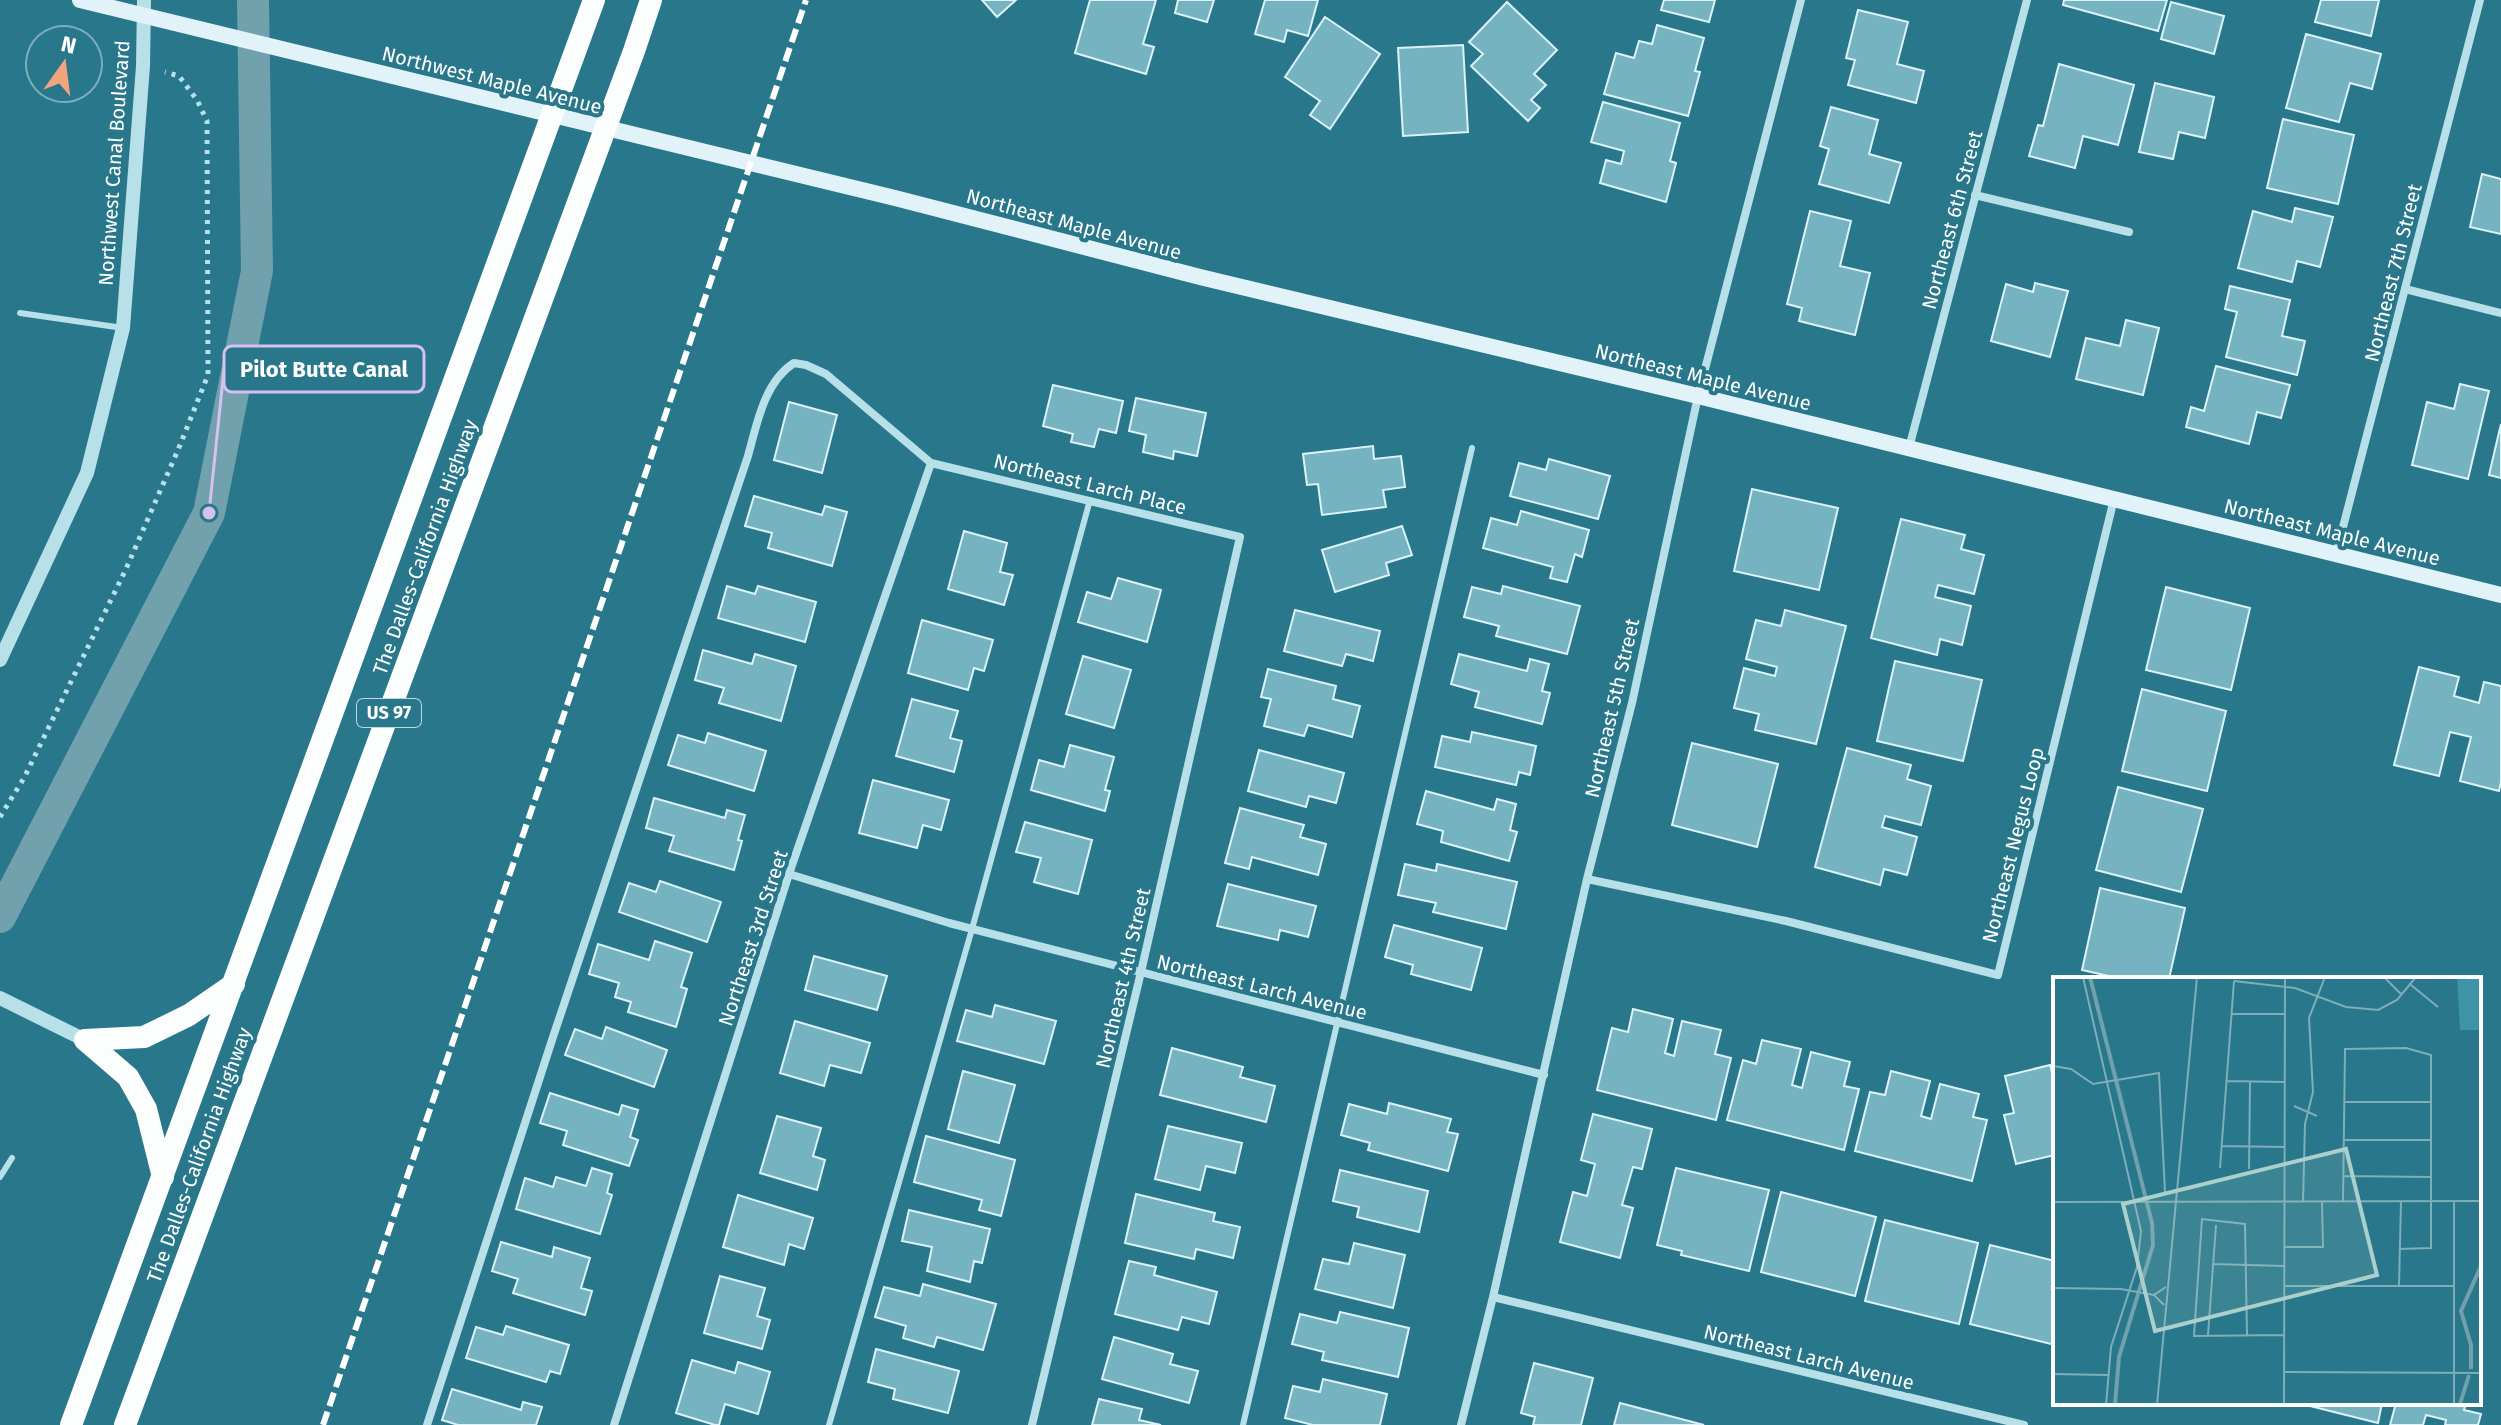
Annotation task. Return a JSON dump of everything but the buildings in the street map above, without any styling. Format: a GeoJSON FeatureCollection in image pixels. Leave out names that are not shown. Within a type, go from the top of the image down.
{"type":"FeatureCollection","features":[{"type":"Feature","properties":{"kind":"highway","name":"The Dalles-California Highway"},"geometry":{"type":"LineString","coordinates":[[71,1425],[594,0]]}},
{"type":"Feature","properties":{"kind":"highway","name":"The Dalles-California Highway"},"geometry":{"type":"LineString","coordinates":[[125,1425],[651,0]]}},
{"type":"Feature","properties":{"kind":"highway"},"geometry":{"type":"LineString","coordinates":[[85,1040],[144,1037],[189,1015],[234,984]]}},
{"type":"Feature","properties":{"kind":"highway"},"geometry":{"type":"LineString","coordinates":[[85,1040],[128,1077],[146,1109],[163,1177]]}},
{"type":"Feature","properties":{"kind":"main road","name":"Northwest Maple Avenue"},"geometry":{"type":"LineString","coordinates":[[80,0],[895,198]]}},
{"type":"Feature","properties":{"kind":"main road","name":"Northeast Maple Avenue"},"geometry":{"type":"LineString","coordinates":[[895,198],[1200,277],[1698,396],[2501,595]]}},
{"type":"Feature","properties":{"kind":"street","name":"Northwest Canal Boulevard"},"geometry":{"type":"LineString","coordinates":[[0,660],[87,473],[123,328],[143,66],[144,0]]}},
{"type":"Feature","properties":{"kind":"street","name":"Northeast 5th Street"},"geometry":{"type":"LineString","coordinates":[[1461,1425],[1587,879],[1632,703],[1698,396],[1801,0]]}},
{"type":"Feature","properties":{"kind":"street","name":"Northeast 6th Street"},"geometry":{"type":"LineString","coordinates":[[1909,448],[2027,0]]}},
{"type":"Feature","properties":{"kind":"street","name":"Northeast 7th Street"},"geometry":{"type":"LineString","coordinates":[[2336,554],[2480,0]]}},
{"type":"Feature","properties":{"kind":"street"},"geometry":{"type":"LineString","coordinates":[[1975,195],[2129,232]]}},
{"type":"Feature","properties":{"kind":"street"},"geometry":{"type":"LineString","coordinates":[[2405,289],[2501,313]]}},
{"type":"Feature","properties":{"kind":"street"},"geometry":{"type":"LineString","coordinates":[[427,1425],[553,1037],[760,414],[773,383],[780,372],[794,363],[826,374],[931,463]]}},
{"type":"Feature","properties":{"kind":"street","name":"Northeast Larch Place"},"geometry":{"type":"LineString","coordinates":[[931,463],[1240,537]]}},
{"type":"Feature","properties":{"kind":"street","name":"Northeast 3rd Street"},"geometry":{"type":"LineString","coordinates":[[614,1425],[789,874],[931,463]]}},
{"type":"Feature","properties":{"kind":"street","name":"Northeast Negus Loop"},"geometry":{"type":"LineString","coordinates":[[1587,879],[1786,921],[1998,975],[2114,499]]}},
{"type":"Feature","properties":{"kind":"street","name":"Northeast 4th Street"},"geometry":{"type":"LineString","coordinates":[[1032,1425],[1141,972],[1240,537]]}},
{"type":"Feature","properties":{"kind":"street","name":"Northeast Larch Avenue"},"geometry":{"type":"LineString","coordinates":[[789,874],[972,929],[1544,1075]]}},
{"type":"Feature","properties":{"kind":"street"},"geometry":{"type":"LineString","coordinates":[[0,998],[85,1040]]}},
{"type":"Feature","properties":{"kind":"street","name":"Northeast Larch Avenue"},"geometry":{"type":"LineString","coordinates":[[1493,1297],[2024,1425]]}},
{"type":"Feature","properties":{"kind":"lane"},"geometry":{"type":"LineString","coordinates":[[20,313],[123,328]]}},
{"type":"Feature","properties":{"kind":"lane"},"geometry":{"type":"LineString","coordinates":[[1243,1425],[1472,448]]}},
{"type":"Feature","properties":{"kind":"lane"},"geometry":{"type":"LineString","coordinates":[[829,1425],[972,929],[1090,500]]}},
{"type":"Feature","properties":{"kind":"lane"},"geometry":{"type":"LineString","coordinates":[[0,1177],[12,1158]]}},
{"type":"Feature","properties":{"kind":"path"},"geometry":{"type":"LineString","coordinates":[[0,817],[24,778],[126,569],[208,375],[207,121],[197,100],[179,76],[143,66]]}},
{"type":"Feature","properties":{"kind":"waterway"},"geometry":{"type":"LineString","coordinates":[[0,917],[209,513],[257,271],[253,0]]}},
{"type":"Feature","properties":{"kind":"railway"},"geometry":{"type":"LineString","coordinates":[[323,1425],[806,0]]}},
{"type":"Feature","properties":{"kind":"place","name":"Pilot Butte Canal"},"geometry":{"type":"Point","coordinates":[209,513]}}]}
